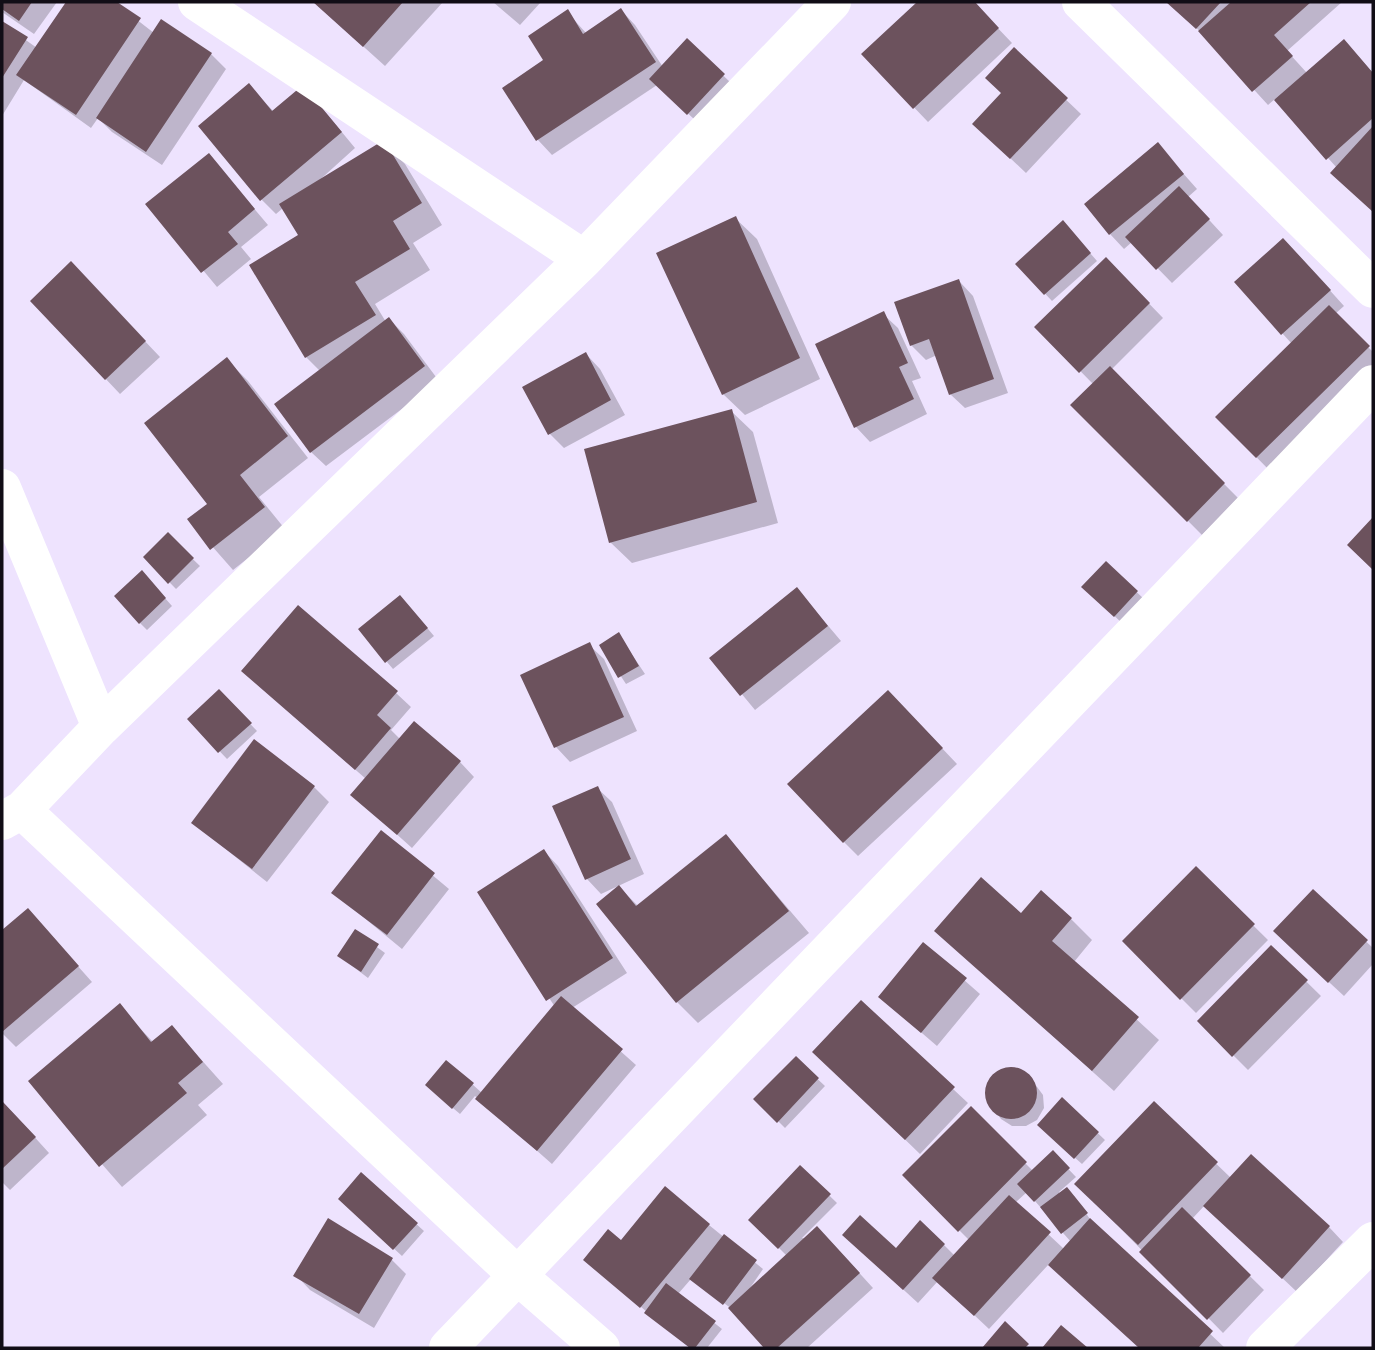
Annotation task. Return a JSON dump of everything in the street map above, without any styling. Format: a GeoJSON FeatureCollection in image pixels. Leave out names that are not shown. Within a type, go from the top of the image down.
{"type":"FeatureCollection","features":[{"type":"Feature","properties":{"kind":"street"},"geometry":{"type":"LineString","coordinates":[[197,2],[584,259]]}},
{"type":"Feature","properties":{"kind":"street"},"geometry":{"type":"LineString","coordinates":[[601,1348],[518,1276],[12,816],[584,259],[832,2]]}},
{"type":"Feature","properties":{"kind":"street"},"geometry":{"type":"LineString","coordinates":[[1081,2],[1373,289]]}},
{"type":"Feature","properties":{"kind":"street"},"geometry":{"type":"LineString","coordinates":[[448,1348],[1373,384]]}},
{"type":"Feature","properties":{"kind":"street"},"geometry":{"type":"LineString","coordinates":[[2,488],[101,727]]}},
{"type":"Feature","properties":{"kind":"street"},"geometry":{"type":"LineString","coordinates":[[1265,1348],[1373,1241]]}},
{"type":"Feature","properties":{"kind":"building"},"geometry":{"type":"Polygon","coordinates":[[[2,2],[32,2],[19,21],[2,9],[2,2]]]}},
{"type":"Feature","properties":{"kind":"building"},"geometry":{"type":"Polygon","coordinates":[[[66,2],[117,2],[141,18],[76,115],[16,75],[66,2]]]}},
{"type":"Feature","properties":{"kind":"building"},"geometry":{"type":"Polygon","coordinates":[[[313,2],[403,2],[363,47],[313,2]]]}},
{"type":"Feature","properties":{"kind":"building"},"geometry":{"type":"Polygon","coordinates":[[[917,2],[975,2],[999,28],[913,109],[861,54],[917,2]]]}},
{"type":"Feature","properties":{"kind":"building"},"geometry":{"type":"Polygon","coordinates":[[[1166,2],[1221,2],[1196,29],[1166,2]]]}},
{"type":"Feature","properties":{"kind":"building"},"geometry":{"type":"Polygon","coordinates":[[[1231,2],[1311,2],[1274,35],[1293,56],[1252,92],[1198,31],[1231,2]]]}},
{"type":"Feature","properties":{"kind":"building"},"geometry":{"type":"Polygon","coordinates":[[[621,8],[656,62],[536,141],[502,88],[543,60],[528,36],[568,9],[583,34],[621,8]]]}},
{"type":"Feature","properties":{"kind":"building"},"geometry":{"type":"Polygon","coordinates":[[[161,19],[212,53],[146,152],[96,118],[161,19]]]}},
{"type":"Feature","properties":{"kind":"building"},"geometry":{"type":"Polygon","coordinates":[[[2,21],[28,37],[2,78],[2,21]]]}},
{"type":"Feature","properties":{"kind":"building"},"geometry":{"type":"Polygon","coordinates":[[[687,38],[725,74],[687,115],[649,79],[687,38]]]}},
{"type":"Feature","properties":{"kind":"building"},"geometry":{"type":"Polygon","coordinates":[[[1344,39],[1373,73],[1373,118],[1326,160],[1274,100],[1344,39]]]}},
{"type":"Feature","properties":{"kind":"building"},"geometry":{"type":"Polygon","coordinates":[[[1014,47],[1068,98],[1010,159],[972,124],[1001,93],[985,78],[1014,47]]]}},
{"type":"Feature","properties":{"kind":"building"},"geometry":{"type":"Polygon","coordinates":[[[249,83],[272,111],[303,85],[342,132],[260,201],[198,126],[249,83]]]}},
{"type":"Feature","properties":{"kind":"building"},"geometry":{"type":"Polygon","coordinates":[[[1373,126],[1373,212],[1330,173],[1373,126]]]}},
{"type":"Feature","properties":{"kind":"building"},"geometry":{"type":"Polygon","coordinates":[[[384,140],[422,203],[393,221],[410,249],[355,282],[376,315],[305,358],[249,265],[298,235],[279,204],[384,140]]]}},
{"type":"Feature","properties":{"kind":"building"},"geometry":{"type":"Polygon","coordinates":[[[1158,142],[1184,174],[1109,235],[1084,204],[1158,142]]]}},
{"type":"Feature","properties":{"kind":"building"},"geometry":{"type":"Polygon","coordinates":[[[209,153],[255,209],[228,232],[238,244],[201,273],[145,204],[209,153]]]}},
{"type":"Feature","properties":{"kind":"building"},"geometry":{"type":"Polygon","coordinates":[[[1179,186],[1210,219],[1156,270],[1125,237],[1179,186]]]}},
{"type":"Feature","properties":{"kind":"building"},"geometry":{"type":"Polygon","coordinates":[[[736,216],[800,358],[722,395],[656,253],[736,216]]]}},
{"type":"Feature","properties":{"kind":"building"},"geometry":{"type":"Polygon","coordinates":[[[1063,220],[1091,253],[1044,295],[1015,264],[1063,220]]]}},
{"type":"Feature","properties":{"kind":"building"},"geometry":{"type":"Polygon","coordinates":[[[1283,238],[1331,290],[1281,335],[1234,282],[1283,238]]]}},
{"type":"Feature","properties":{"kind":"building"},"geometry":{"type":"Polygon","coordinates":[[[1106,257],[1150,303],[1079,373],[1034,327],[1106,257]]]}},
{"type":"Feature","properties":{"kind":"building"},"geometry":{"type":"Polygon","coordinates":[[[71,261],[146,341],[105,380],[30,301],[71,261]]]}},
{"type":"Feature","properties":{"kind":"building"},"geometry":{"type":"Polygon","coordinates":[[[959,279],[994,379],[949,395],[929,339],[910,346],[894,302],[959,279]]]}},
{"type":"Feature","properties":{"kind":"building"},"geometry":{"type":"Polygon","coordinates":[[[1329,305],[1370,346],[1256,458],[1215,417],[1329,305]]]}},
{"type":"Feature","properties":{"kind":"building"},"geometry":{"type":"Polygon","coordinates":[[[884,311],[908,363],[899,367],[914,399],[854,428],[815,344],[884,311]]]}},
{"type":"Feature","properties":{"kind":"building"},"geometry":{"type":"Polygon","coordinates":[[[389,317],[425,366],[310,453],[274,404],[389,317]]]}},
{"type":"Feature","properties":{"kind":"building"},"geometry":{"type":"Polygon","coordinates":[[[586,352],[611,400],[548,435],[522,387],[586,352]]]}},
{"type":"Feature","properties":{"kind":"building"},"geometry":{"type":"Polygon","coordinates":[[[227,357],[288,436],[240,475],[265,507],[210,550],[187,519],[207,504],[144,423],[227,357]]]}},
{"type":"Feature","properties":{"kind":"building"},"geometry":{"type":"Polygon","coordinates":[[[1110,366],[1225,483],[1187,522],[1070,405],[1110,366]]]}},
{"type":"Feature","properties":{"kind":"building"},"geometry":{"type":"Polygon","coordinates":[[[732,409],[757,502],[609,543],[584,449],[732,409]]]}},
{"type":"Feature","properties":{"kind":"building"},"geometry":{"type":"Polygon","coordinates":[[[1373,517],[1373,570],[1347,545],[1373,517]]]}},
{"type":"Feature","properties":{"kind":"building"},"geometry":{"type":"Polygon","coordinates":[[[168,532],[194,558],[168,584],[143,557],[168,532]]]}},
{"type":"Feature","properties":{"kind":"building"},"geometry":{"type":"Polygon","coordinates":[[[1106,561],[1138,591],[1114,617],[1081,587],[1106,561]]]}},
{"type":"Feature","properties":{"kind":"building"},"geometry":{"type":"Polygon","coordinates":[[[142,570],[166,598],[139,624],[114,596],[142,570]]]}},
{"type":"Feature","properties":{"kind":"building"},"geometry":{"type":"Polygon","coordinates":[[[797,587],[828,626],[740,696],[709,658],[797,587]]]}},
{"type":"Feature","properties":{"kind":"building"},"geometry":{"type":"Polygon","coordinates":[[[400,595],[428,628],[385,663],[358,629],[400,595]]]}},
{"type":"Feature","properties":{"kind":"building"},"geometry":{"type":"Polygon","coordinates":[[[298,605],[398,691],[377,715],[391,728],[355,770],[241,671],[298,605]]]}},
{"type":"Feature","properties":{"kind":"building"},"geometry":{"type":"Polygon","coordinates":[[[619,632],[639,666],[618,678],[599,645],[619,632]]]}},
{"type":"Feature","properties":{"kind":"building"},"geometry":{"type":"Polygon","coordinates":[[[590,642],[624,717],[554,748],[520,675],[590,642]]]}},
{"type":"Feature","properties":{"kind":"building"},"geometry":{"type":"Polygon","coordinates":[[[219,689],[252,723],[218,753],[187,719],[219,689]]]}},
{"type":"Feature","properties":{"kind":"building"},"geometry":{"type":"Polygon","coordinates":[[[888,690],[943,748],[843,843],[787,784],[888,690]]]}},
{"type":"Feature","properties":{"kind":"building"},"geometry":{"type":"Polygon","coordinates":[[[414,721],[461,761],[397,835],[350,795],[414,721]]]}},
{"type":"Feature","properties":{"kind":"building"},"geometry":{"type":"Polygon","coordinates":[[[254,739],[315,786],[252,869],[191,823],[254,739]]]}},
{"type":"Feature","properties":{"kind":"building"},"geometry":{"type":"Polygon","coordinates":[[[598,786],[631,859],[585,880],[552,806],[598,786]]]}},
{"type":"Feature","properties":{"kind":"building"},"geometry":{"type":"Polygon","coordinates":[[[381,830],[435,873],[387,935],[331,893],[381,830]]]}},
{"type":"Feature","properties":{"kind":"building"},"geometry":{"type":"Polygon","coordinates":[[[726,834],[789,911],[676,1003],[596,904],[619,885],[636,906],[726,834]]]}},
{"type":"Feature","properties":{"kind":"building"},"geometry":{"type":"Polygon","coordinates":[[[544,849],[613,958],[546,1001],[477,892],[544,849]]]}},
{"type":"Feature","properties":{"kind":"building"},"geometry":{"type":"Polygon","coordinates":[[[1196,866],[1255,924],[1180,1000],[1122,941],[1196,866]]]}},
{"type":"Feature","properties":{"kind":"building"},"geometry":{"type":"Polygon","coordinates":[[[981,877],[1021,913],[1041,890],[1072,918],[1052,941],[1139,1017],[1092,1071],[934,931],[981,877]]]}},
{"type":"Feature","properties":{"kind":"building"},"geometry":{"type":"Polygon","coordinates":[[[1313,889],[1368,940],[1328,983],[1273,931],[1313,889]]]}},
{"type":"Feature","properties":{"kind":"building"},"geometry":{"type":"Polygon","coordinates":[[[28,908],[79,966],[2,1032],[2,930],[28,908]]]}},
{"type":"Feature","properties":{"kind":"building"},"geometry":{"type":"Polygon","coordinates":[[[355,929],[379,944],[361,972],[337,956],[355,929]]]}},
{"type":"Feature","properties":{"kind":"building"},"geometry":{"type":"Polygon","coordinates":[[[923,942],[967,978],[921,1033],[878,997],[923,942]]]}},
{"type":"Feature","properties":{"kind":"building"},"geometry":{"type":"Polygon","coordinates":[[[1271,945],[1308,980],[1232,1057],[1197,1021],[1271,945]]]}},
{"type":"Feature","properties":{"kind":"building"},"geometry":{"type":"Polygon","coordinates":[[[561,996],[623,1049],[537,1151],[475,1099],[561,996]]]}},
{"type":"Feature","properties":{"kind":"building"},"geometry":{"type":"Polygon","coordinates":[[[861,1000],[955,1087],[905,1140],[812,1052],[861,1000]]]}},
{"type":"Feature","properties":{"kind":"building"},"geometry":{"type":"Polygon","coordinates":[[[120,1003],[151,1042],[172,1025],[203,1062],[178,1083],[187,1093],[99,1167],[28,1081],[120,1003]]]}},
{"type":"Feature","properties":{"kind":"building"},"geometry":{"type":"Polygon","coordinates":[[[796,1056],[819,1078],[777,1123],[753,1099],[796,1056]]]}},
{"type":"Feature","properties":{"kind":"building"},"geometry":{"type":"Polygon","coordinates":[[[446,1060],[474,1083],[452,1109],[425,1085],[446,1060]]]}},
{"type":"Feature","properties":{"kind":"building"},"geometry":{"type":"Polygon","coordinates":[[[1011,1067],[1030,1074],[1037,1093],[1030,1112],[1011,1119],[992,1112],[985,1093],[992,1074],[1011,1067]]]}},
{"type":"Feature","properties":{"kind":"building"},"geometry":{"type":"Polygon","coordinates":[[[1062,1097],[1099,1132],[1074,1159],[1037,1125],[1062,1097]]]}},
{"type":"Feature","properties":{"kind":"building"},"geometry":{"type":"Polygon","coordinates":[[[2,1101],[36,1137],[2,1169],[2,1101]]]}},
{"type":"Feature","properties":{"kind":"building"},"geometry":{"type":"Polygon","coordinates":[[[1154,1101],[1218,1162],[1138,1245],[1074,1184],[1154,1101]]]}},
{"type":"Feature","properties":{"kind":"building"},"geometry":{"type":"Polygon","coordinates":[[[971,1106],[1027,1162],[958,1232],[902,1175],[971,1106]]]}},
{"type":"Feature","properties":{"kind":"building"},"geometry":{"type":"Polygon","coordinates":[[[1053,1150],[1070,1168],[1034,1202],[1017,1184],[1053,1150]]]}},
{"type":"Feature","properties":{"kind":"building"},"geometry":{"type":"Polygon","coordinates":[[[1251,1154],[1330,1226],[1282,1279],[1203,1206],[1251,1154]]]}},
{"type":"Feature","properties":{"kind":"building"},"geometry":{"type":"Polygon","coordinates":[[[800,1165],[831,1194],[778,1249],[748,1220],[800,1165]]]}},
{"type":"Feature","properties":{"kind":"building"},"geometry":{"type":"Polygon","coordinates":[[[361,1172],[418,1223],[393,1250],[338,1199],[361,1172]]]}},
{"type":"Feature","properties":{"kind":"building"},"geometry":{"type":"Polygon","coordinates":[[[665,1186],[710,1224],[640,1308],[583,1260],[608,1229],[621,1240],[665,1186]]]}},
{"type":"Feature","properties":{"kind":"building"},"geometry":{"type":"Polygon","coordinates":[[[1067,1187],[1088,1213],[1061,1234],[1040,1207],[1067,1187]]]}},
{"type":"Feature","properties":{"kind":"building"},"geometry":{"type":"Polygon","coordinates":[[[1009,1195],[1051,1232],[974,1316],[932,1278],[1009,1195]]]}},
{"type":"Feature","properties":{"kind":"building"},"geometry":{"type":"Polygon","coordinates":[[[1182,1207],[1251,1275],[1207,1320],[1139,1252],[1182,1207]]]}},
{"type":"Feature","properties":{"kind":"building"},"geometry":{"type":"Polygon","coordinates":[[[860,1215],[896,1248],[920,1220],[945,1244],[903,1290],[842,1235],[860,1215]]]}},
{"type":"Feature","properties":{"kind":"building"},"geometry":{"type":"Polygon","coordinates":[[[328,1218],[393,1258],[359,1314],[293,1276],[328,1218]]]}},
{"type":"Feature","properties":{"kind":"building"},"geometry":{"type":"Polygon","coordinates":[[[1090,1218],[1213,1331],[1198,1348],[1139,1348],[1048,1265],[1090,1218]]]}},
{"type":"Feature","properties":{"kind":"building"},"geometry":{"type":"Polygon","coordinates":[[[817,1226],[860,1273],[777,1348],[764,1348],[728,1308],[817,1226]]]}},
{"type":"Feature","properties":{"kind":"building"},"geometry":{"type":"Polygon","coordinates":[[[724,1234],[757,1260],[723,1305],[689,1279],[724,1234]]]}},
{"type":"Feature","properties":{"kind":"building"},"geometry":{"type":"Polygon","coordinates":[[[666,1283],[716,1321],[695,1348],[690,1348],[644,1313],[666,1283]]]}},
{"type":"Feature","properties":{"kind":"building"},"geometry":{"type":"Polygon","coordinates":[[[1005,1321],[1029,1344],[1025,1348],[982,1348],[1005,1321]]]}},
{"type":"Feature","properties":{"kind":"building"},"geometry":{"type":"Polygon","coordinates":[[[1061,1325],[1088,1348],[1042,1348],[1061,1325]]]}}]}
